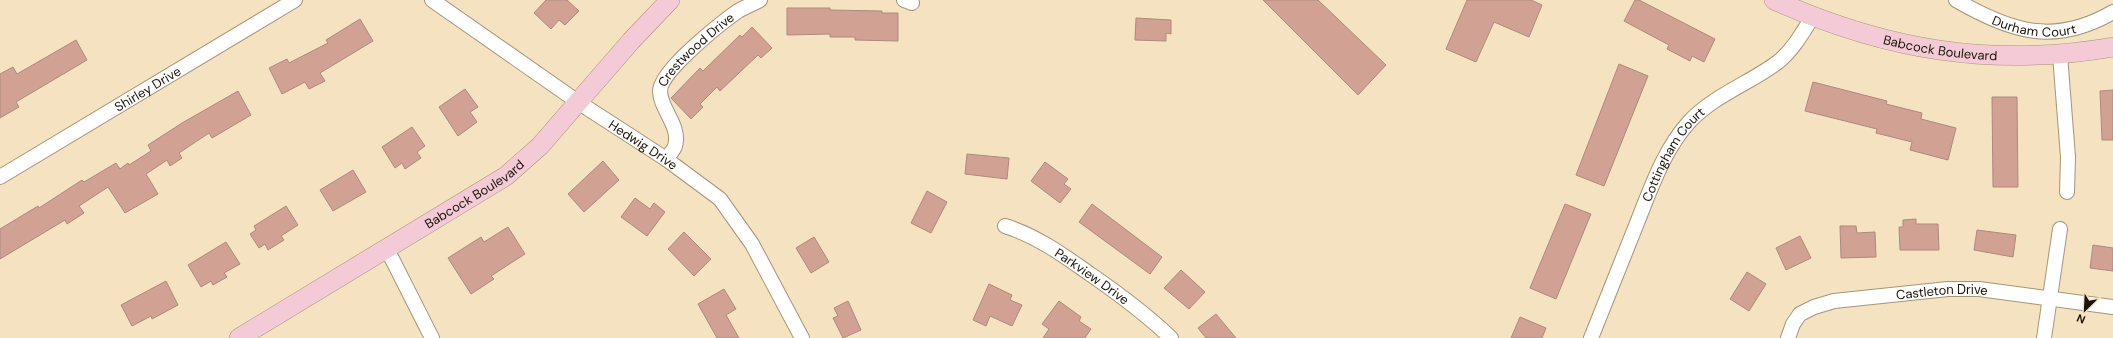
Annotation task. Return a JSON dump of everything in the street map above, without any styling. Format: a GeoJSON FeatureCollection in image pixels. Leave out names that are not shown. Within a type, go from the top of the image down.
{"type":"FeatureCollection","features":[{"type":"Feature","properties":{"kind":"main road","name":"Babcock Boulevard"},"geometry":{"type":"LineString","coordinates":[[239,338],[506,176],[540,146],[631,41],[670,0]]}},
{"type":"Feature","properties":{"kind":"main road","name":"Babcock Boulevard"},"geometry":{"type":"LineString","coordinates":[[1774,0],[1872,37],[1921,48],[2007,56],[2060,55],[2113,47]]}},
{"type":"Feature","properties":{"kind":"street","name":"Shirley Drive"},"geometry":{"type":"LineString","coordinates":[[0,177],[295,0]]}},
{"type":"Feature","properties":{"kind":"street","name":"Hedwig Drive"},"geometry":{"type":"LineString","coordinates":[[432,0],[578,102],[666,158],[706,188],[730,212],[763,264],[802,338]]}},
{"type":"Feature","properties":{"kind":"street","name":"Crestwood Drive"},"geometry":{"type":"LineString","coordinates":[[666,158],[675,146],[676,138],[667,110],[661,100],[660,89],[663,79],[694,47],[739,11],[760,0]]}},
{"type":"Feature","properties":{"kind":"street","name":"Durham Court"},"geometry":{"type":"LineString","coordinates":[[1956,0],[2001,24],[2030,32],[2070,29],[2096,22],[2113,12]]}},
{"type":"Feature","properties":{"kind":"street","name":"Cottingham Court"},"geometry":{"type":"LineString","coordinates":[[1591,338],[1654,181],[1670,148],[1691,121],[1721,97],[1778,62],[1791,49],[1813,16]]}},
{"type":"Feature","properties":{"kind":"street"},"geometry":{"type":"LineString","coordinates":[[2060,55],[2068,157],[2067,192]]}},
{"type":"Feature","properties":{"kind":"street","name":"Parkview Drive"},"geometry":{"type":"LineString","coordinates":[[1005,226],[1022,231],[1062,254],[1139,309],[1171,338]]}},
{"type":"Feature","properties":{"kind":"street"},"geometry":{"type":"LineString","coordinates":[[2044,338],[2060,230]]}},
{"type":"Feature","properties":{"kind":"street"},"geometry":{"type":"LineString","coordinates":[[387,249],[432,338]]}},
{"type":"Feature","properties":{"kind":"street","name":"Castleton Drive"},"geometry":{"type":"LineString","coordinates":[[1788,338],[1793,324],[1800,314],[1814,307],[1834,301],[1964,288],[2050,297],[2113,306]]}},
{"type":"Feature","properties":{"kind":"building"},"geometry":{"type":"Polygon","coordinates":[[[546,0],[567,0],[579,11],[565,25],[559,20],[551,29],[534,13],[546,0]]]}},
{"type":"Feature","properties":{"kind":"building"},"geometry":{"type":"Polygon","coordinates":[[[1263,0],[1318,0],[1386,65],[1358,95],[1263,0]]]}},
{"type":"Feature","properties":{"kind":"building"},"geometry":{"type":"Polygon","coordinates":[[[1467,0],[1531,0],[1542,5],[1529,37],[1494,22],[1476,62],[1446,49],[1467,0]]]}},
{"type":"Feature","properties":{"kind":"building"},"geometry":{"type":"Polygon","coordinates":[[[1635,0],[1639,0],[1715,39],[1704,62],[1692,56],[1690,61],[1667,49],[1669,45],[1624,21],[1635,0]]]}},
{"type":"Feature","properties":{"kind":"building"},"geometry":{"type":"Polygon","coordinates":[[[787,8],[830,8],[830,10],[882,11],[882,13],[898,13],[898,41],[855,40],[855,37],[830,37],[830,34],[787,35],[787,8]]]}},
{"type":"Feature","properties":{"kind":"building"},"geometry":{"type":"Polygon","coordinates":[[[1136,18],[1171,20],[1171,34],[1166,33],[1166,41],[1135,40],[1136,18]]]}},
{"type":"Feature","properties":{"kind":"building"},"geometry":{"type":"Polygon","coordinates":[[[360,19],[373,41],[320,73],[325,81],[309,89],[305,82],[282,94],[269,68],[287,59],[289,63],[328,43],[326,40],[360,19]]]}},
{"type":"Feature","properties":{"kind":"building"},"geometry":{"type":"Polygon","coordinates":[[[752,27],[772,48],[761,58],[758,55],[720,91],[717,87],[700,104],[703,107],[691,119],[671,98],[700,68],[703,71],[740,35],[742,37],[752,27]]]}},
{"type":"Feature","properties":{"kind":"building"},"geometry":{"type":"Polygon","coordinates":[[[76,40],[87,60],[16,102],[19,107],[0,118],[0,74],[13,67],[17,74],[76,40]]]}},
{"type":"Feature","properties":{"kind":"building"},"geometry":{"type":"Polygon","coordinates":[[[1619,64],[1648,76],[1604,186],[1576,175],[1619,64]]]}},
{"type":"Feature","properties":{"kind":"building"},"geometry":{"type":"Polygon","coordinates":[[[1813,82],[1887,101],[1886,104],[1922,113],[1921,119],[1956,128],[1948,160],[1910,150],[1912,142],[1876,133],[1877,129],[1805,111],[1813,82]]]}},
{"type":"Feature","properties":{"kind":"building"},"geometry":{"type":"Polygon","coordinates":[[[465,89],[478,107],[470,112],[477,122],[458,136],[439,107],[465,89]]]}},
{"type":"Feature","properties":{"kind":"building"},"geometry":{"type":"Polygon","coordinates":[[[2113,90],[2113,140],[2102,140],[2100,91],[2113,90]]]}},
{"type":"Feature","properties":{"kind":"building"},"geometry":{"type":"Polygon","coordinates":[[[238,91],[251,115],[212,138],[209,133],[179,153],[182,158],[170,166],[167,160],[146,174],[158,194],[125,213],[108,187],[79,206],[84,213],[67,224],[65,220],[0,259],[0,229],[38,206],[39,208],[82,180],[84,182],[116,163],[120,169],[128,163],[129,165],[151,151],[148,145],[182,123],[238,91]]]}},
{"type":"Feature","properties":{"kind":"building"},"geometry":{"type":"Polygon","coordinates":[[[1992,97],[2017,97],[2018,187],[1993,187],[1992,97]]]}},
{"type":"Feature","properties":{"kind":"building"},"geometry":{"type":"Polygon","coordinates":[[[412,127],[425,146],[417,152],[421,158],[405,169],[402,163],[395,168],[382,147],[412,127]]]}},
{"type":"Feature","properties":{"kind":"building"},"geometry":{"type":"Polygon","coordinates":[[[967,154],[1009,158],[1007,179],[965,174],[967,154]]]}},
{"type":"Feature","properties":{"kind":"building"},"geometry":{"type":"Polygon","coordinates":[[[603,161],[619,180],[584,212],[568,194],[603,161]]]}},
{"type":"Feature","properties":{"kind":"building"},"geometry":{"type":"Polygon","coordinates":[[[1045,162],[1068,179],[1064,184],[1071,189],[1060,203],[1031,181],[1045,162]]]}},
{"type":"Feature","properties":{"kind":"building"},"geometry":{"type":"Polygon","coordinates":[[[353,170],[366,192],[333,211],[320,190],[353,170]]]}},
{"type":"Feature","properties":{"kind":"building"},"geometry":{"type":"Polygon","coordinates":[[[927,191],[947,202],[931,233],[911,223],[927,191]]]}},
{"type":"Feature","properties":{"kind":"building"},"geometry":{"type":"Polygon","coordinates":[[[635,198],[650,209],[654,203],[665,212],[647,236],[621,217],[635,198]]]}},
{"type":"Feature","properties":{"kind":"building"},"geometry":{"type":"Polygon","coordinates":[[[1092,204],[1162,257],[1150,274],[1079,222],[1092,204]]]}},
{"type":"Feature","properties":{"kind":"building"},"geometry":{"type":"Polygon","coordinates":[[[1565,204],[1591,214],[1556,299],[1530,288],[1565,204]]]}},
{"type":"Feature","properties":{"kind":"building"},"geometry":{"type":"Polygon","coordinates":[[[286,206],[298,225],[281,236],[284,240],[268,250],[265,244],[259,248],[250,234],[256,230],[254,226],[286,206]]]}},
{"type":"Feature","properties":{"kind":"building"},"geometry":{"type":"Polygon","coordinates":[[[1916,219],[1916,224],[1938,224],[1939,250],[1900,250],[1899,227],[1903,227],[1903,220],[1916,219]]]}},
{"type":"Feature","properties":{"kind":"building"},"geometry":{"type":"Polygon","coordinates":[[[1840,226],[1856,226],[1857,233],[1875,232],[1876,257],[1841,258],[1840,226]]]}},
{"type":"Feature","properties":{"kind":"building"},"geometry":{"type":"Polygon","coordinates":[[[508,227],[525,254],[491,276],[494,279],[471,294],[448,258],[481,237],[484,242],[508,227]]]}},
{"type":"Feature","properties":{"kind":"building"},"geometry":{"type":"Polygon","coordinates":[[[1977,230],[2016,235],[2013,257],[1974,250],[1977,230]]]}},
{"type":"Feature","properties":{"kind":"building"},"geometry":{"type":"Polygon","coordinates":[[[684,232],[711,259],[694,276],[668,249],[684,232]]]}},
{"type":"Feature","properties":{"kind":"building"},"geometry":{"type":"Polygon","coordinates":[[[1800,236],[1811,258],[1786,270],[1776,248],[1800,236]]]}},
{"type":"Feature","properties":{"kind":"building"},"geometry":{"type":"Polygon","coordinates":[[[814,237],[829,262],[811,273],[796,248],[814,237]]]}},
{"type":"Feature","properties":{"kind":"building"},"geometry":{"type":"Polygon","coordinates":[[[226,242],[240,264],[224,273],[227,277],[213,285],[211,281],[201,287],[188,265],[226,242]]]}},
{"type":"Feature","properties":{"kind":"building"},"geometry":{"type":"Polygon","coordinates":[[[2093,245],[2113,248],[2113,271],[2090,268],[2093,245]]]}},
{"type":"Feature","properties":{"kind":"building"},"geometry":{"type":"Polygon","coordinates":[[[1181,270],[1205,292],[1189,309],[1164,288],[1181,270]]]}},
{"type":"Feature","properties":{"kind":"building"},"geometry":{"type":"Polygon","coordinates":[[[1747,272],[1766,284],[1749,311],[1730,299],[1747,272]]]}},
{"type":"Feature","properties":{"kind":"building"},"geometry":{"type":"Polygon","coordinates":[[[166,281],[178,305],[152,319],[151,316],[132,326],[121,305],[166,281]]]}},
{"type":"Feature","properties":{"kind":"building"},"geometry":{"type":"Polygon","coordinates":[[[989,284],[1012,295],[1010,300],[1022,305],[1012,326],[990,316],[986,326],[973,320],[989,284]]]}},
{"type":"Feature","properties":{"kind":"building"},"geometry":{"type":"Polygon","coordinates":[[[724,289],[736,309],[726,315],[739,338],[717,338],[698,304],[724,289]]]}},
{"type":"Feature","properties":{"kind":"building"},"geometry":{"type":"Polygon","coordinates":[[[848,301],[861,330],[843,338],[833,318],[838,316],[834,308],[848,301]]]}},
{"type":"Feature","properties":{"kind":"building"},"geometry":{"type":"Polygon","coordinates":[[[1059,301],[1081,317],[1079,321],[1091,329],[1085,338],[1043,338],[1049,329],[1042,324],[1059,301]]]}},
{"type":"Feature","properties":{"kind":"building"},"geometry":{"type":"Polygon","coordinates":[[[1216,314],[1236,338],[1206,338],[1198,328],[1216,314]]]}},
{"type":"Feature","properties":{"kind":"building"},"geometry":{"type":"Polygon","coordinates":[[[1520,317],[1546,328],[1542,338],[1511,338],[1520,317]]]}}]}
